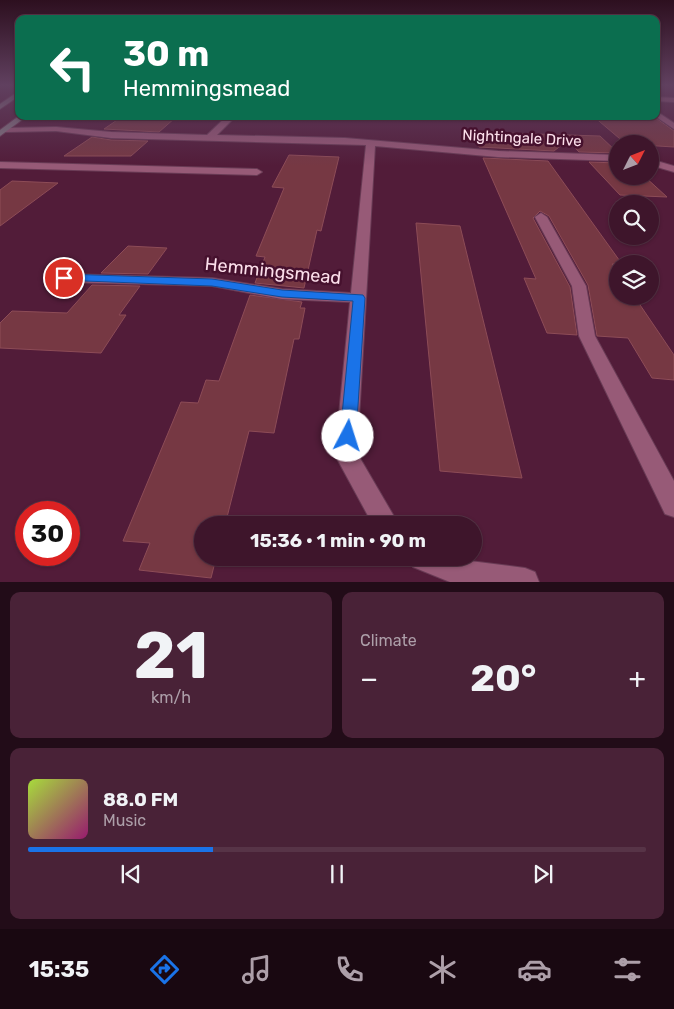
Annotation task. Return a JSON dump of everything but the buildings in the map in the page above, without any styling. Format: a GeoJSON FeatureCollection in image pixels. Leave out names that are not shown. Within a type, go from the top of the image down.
{"type":"FeatureCollection","features":[{"type":"Feature","properties":{"kind":"main road"},"geometry":{"type":"LineString","coordinates":[[2,132],[18,120]]}},
{"type":"Feature","properties":{"kind":"street"},"geometry":{"type":"LineString","coordinates":[[660,116],[674,127]]}},
{"type":"Feature","properties":{"kind":"street"},"geometry":{"type":"LineString","coordinates":[[210,137],[228,120]]}},
{"type":"Feature","properties":{"kind":"street","name":"Nightingale Drive"},"geometry":{"type":"LineString","coordinates":[[2,132],[56,130],[111,135],[371,143],[498,154],[609,158]]}},
{"type":"Feature","properties":{"kind":"street"},"geometry":{"type":"LineString","coordinates":[[371,143],[346,455],[382,516]]}},
{"type":"Feature","properties":{"kind":"street"},"geometry":{"type":"LineString","coordinates":[[663,165],[674,162]]}},
{"type":"Feature","properties":{"kind":"street"},"geometry":{"type":"LineString","coordinates":[[659,164],[674,169]]}},
{"type":"Feature","properties":{"kind":"street"},"geometry":{"type":"LineString","coordinates":[[0,165],[257,172]]}},
{"type":"Feature","properties":{"kind":"street"},"geometry":{"type":"LineString","coordinates":[[541,217],[579,286],[587,336],[674,505]]}},
{"type":"Feature","properties":{"kind":"street","name":"Hemmingsmead"},"geometry":{"type":"LineString","coordinates":[[64,278],[212,282],[282,294],[359,298]]}},
{"type":"Feature","properties":{"kind":"street"},"geometry":{"type":"LineString","coordinates":[[445,566],[470,575],[524,582]]}},
{"type":"Feature","properties":{"kind":"route"},"geometry":{"type":"LineString","coordinates":[[64,278],[212,282],[282,294],[359,298],[348,436]]}}]}
